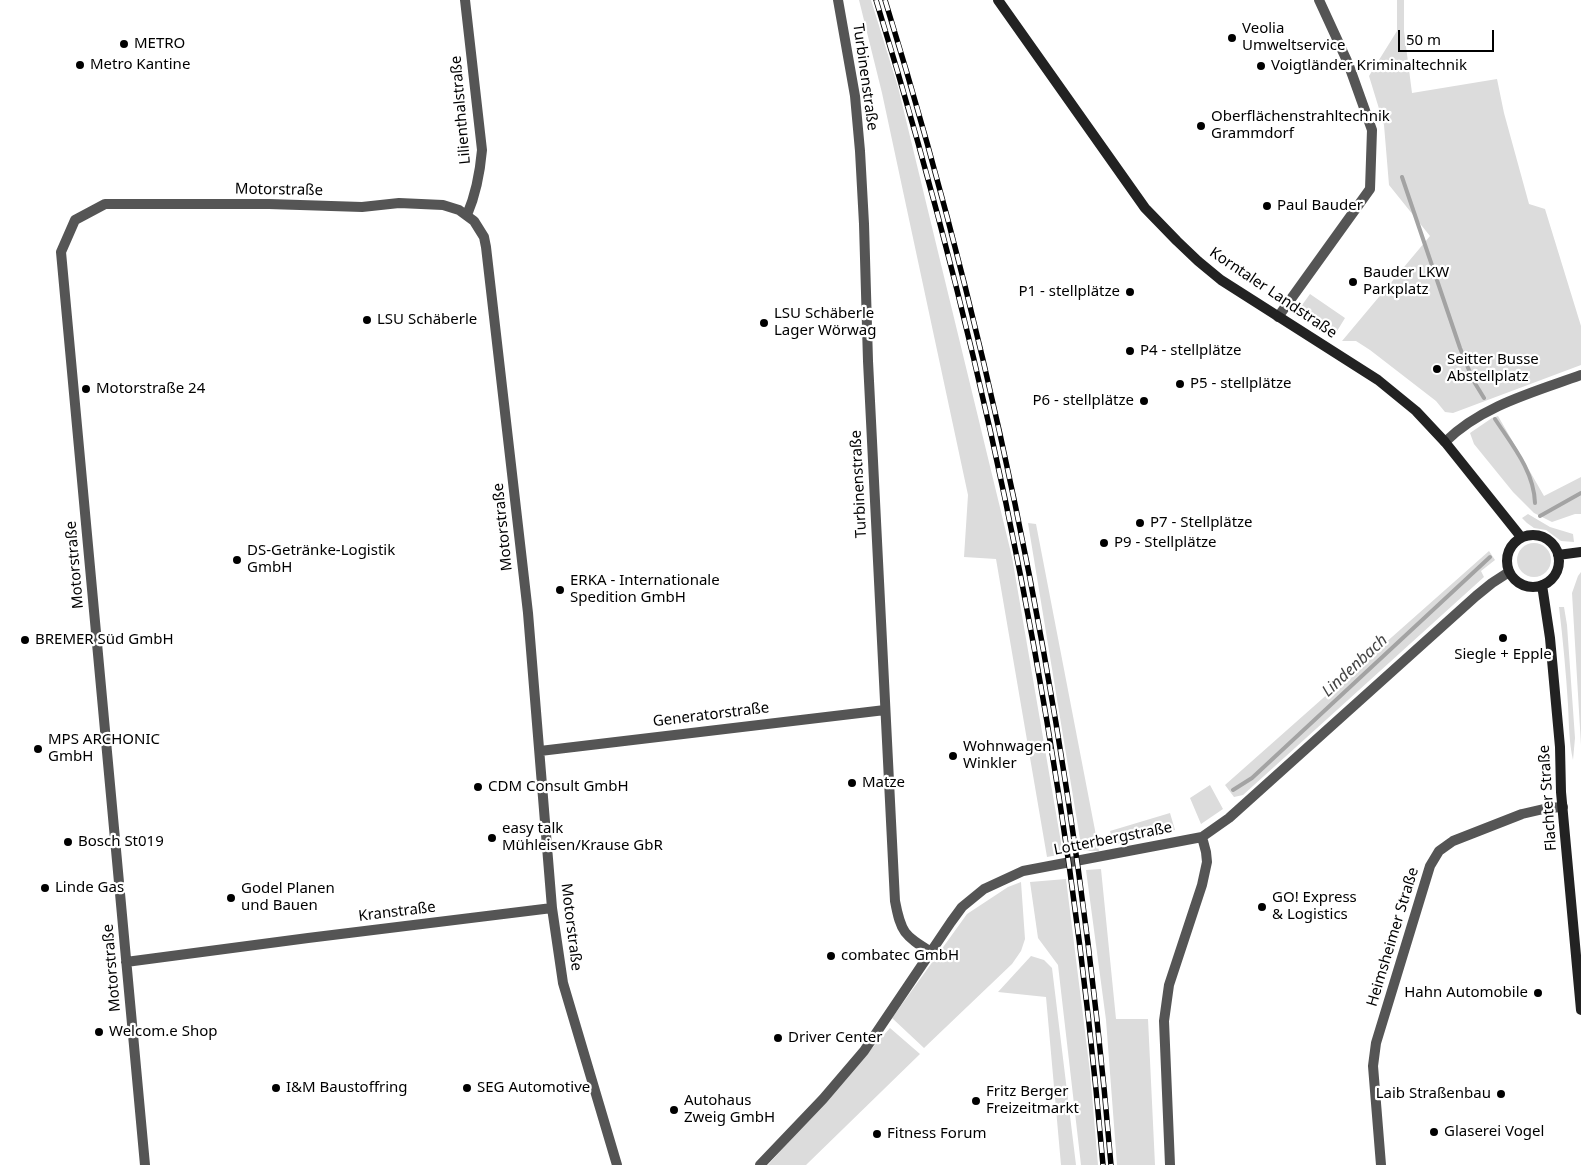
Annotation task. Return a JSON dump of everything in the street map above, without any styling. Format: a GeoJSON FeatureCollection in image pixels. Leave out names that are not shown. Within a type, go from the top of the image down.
{"type":"FeatureCollection","features":[{"type":"Feature","properties":{"kind":"main road","name":"Korntaler Landstraße"},"geometry":{"type":"LineString","coordinates":[[998,0],[1145,208],[1166,231],[1198,262],[1221,280],[1378,380],[1416,410],[1521,537]]}},
{"type":"Feature","properties":{"kind":"main road"},"geometry":{"type":"LineString","coordinates":[[1533,534],[1544,537],[1553,544],[1558,555],[1559,562],[1553,577],[1542,585],[1532,587],[1523,585],[1515,580],[1509,572],[1508,552],[1513,543],[1521,537],[1533,534]]}},
{"type":"Feature","properties":{"kind":"main road"},"geometry":{"type":"LineString","coordinates":[[1558,555],[1581,552]]}},
{"type":"Feature","properties":{"kind":"main road","name":"Flachter Straße"},"geometry":{"type":"LineString","coordinates":[[1542,585],[1550,638],[1560,737],[1563,807],[1581,1010]]}},
{"type":"Feature","properties":{"kind":"street","name":"Lilienthalstraße"},"geometry":{"type":"LineString","coordinates":[[466,0],[482,150],[475,198],[467,215]]}},
{"type":"Feature","properties":{"kind":"street","name":"Turbinenstraße"},"geometry":{"type":"LineString","coordinates":[[838,0],[855,96],[860,151],[868,361],[895,901],[902,927],[908,937],[931,952]]}},
{"type":"Feature","properties":{"kind":"street"},"geometry":{"type":"LineString","coordinates":[[1278,317],[1370,190],[1372,130],[1348,64],[1319,0]]}},
{"type":"Feature","properties":{"kind":"street","name":"Motorstraße"},"geometry":{"type":"LineString","coordinates":[[145,1165],[61,252],[75,220],[105,204],[269,204],[362,207],[409,203],[452,207],[474,221],[484,237],[528,614],[552,908],[563,983],[617,1165]]}},
{"type":"Feature","properties":{"kind":"street"},"geometry":{"type":"LineString","coordinates":[[1444,442],[1456,431],[1485,412],[1581,375]]}},
{"type":"Feature","properties":{"kind":"street","name":"Lotterbergstraße"},"geometry":{"type":"LineString","coordinates":[[760,1165],[823,1099],[864,1051],[962,907],[984,890],[1006,878],[1032,869],[1202,837],[1229,818],[1476,596],[1509,572]]}},
{"type":"Feature","properties":{"kind":"street","name":"Generatorstraße"},"geometry":{"type":"LineString","coordinates":[[540,751],[885,710]]}},
{"type":"Feature","properties":{"kind":"street","name":"Heimsheimer Straße"},"geometry":{"type":"LineString","coordinates":[[1381,1165],[1373,1066],[1376,1043],[1430,866],[1439,851],[1453,841],[1522,814],[1548,808],[1563,807]]}},
{"type":"Feature","properties":{"kind":"street"},"geometry":{"type":"LineString","coordinates":[[1170,1165],[1164,1021],[1169,986],[1202,884],[1207,862],[1202,837]]}},
{"type":"Feature","properties":{"kind":"street","name":"Kranstraße"},"geometry":{"type":"LineString","coordinates":[[126,962],[552,908]]}},
{"type":"Feature","properties":{"kind":"shaded area"},"geometry":{"type":"Polygon","coordinates":[[[859,0],[871,0],[898,87],[1012,557],[1063,854],[1047,857],[996,559],[964,557],[968,495],[882,93],[859,0]]]}},
{"type":"Feature","properties":{"kind":"shaded area"},"geometry":{"type":"Polygon","coordinates":[[[1397,0],[1404,0],[1404,31],[1412,93],[1497,79],[1504,113],[1529,204],[1545,209],[1581,326],[1581,365],[1453,413],[1445,412],[1436,401],[1370,350],[1356,341],[1342,341],[1430,236],[1389,185],[1384,125],[1369,76],[1397,31],[1397,0]]]}},
{"type":"Feature","properties":{"kind":"shaded area"},"geometry":{"type":"Polygon","coordinates":[[[1310,294],[1345,318],[1334,336],[1297,312],[1310,294]]]}},
{"type":"Feature","properties":{"kind":"shaded area"},"geometry":{"type":"Polygon","coordinates":[[[1498,416],[1544,496],[1581,477],[1581,514],[1575,514],[1552,522],[1534,513],[1513,492],[1474,444],[1470,433],[1498,416]]]}},
{"type":"Feature","properties":{"kind":"shaded area"},"geometry":{"type":"Polygon","coordinates":[[[1528,514],[1550,527],[1573,534],[1574,542],[1561,541],[1546,530],[1534,528],[1522,518],[1528,514]]]}},
{"type":"Feature","properties":{"kind":"shaded area"},"geometry":{"type":"Polygon","coordinates":[[[1028,523],[1036,524],[1099,851],[1082,851],[1028,523]]]}},
{"type":"Feature","properties":{"kind":"shaded area"},"geometry":{"type":"Polygon","coordinates":[[[1534,543],[1546,548],[1551,560],[1546,572],[1534,577],[1522,572],[1517,560],[1522,548],[1534,543]]]}},
{"type":"Feature","properties":{"kind":"shaded area"},"geometry":{"type":"Polygon","coordinates":[[[1489,551],[1495,560],[1481,571],[1484,577],[1243,795],[1234,797],[1225,785],[1489,551]]]}},
{"type":"Feature","properties":{"kind":"shaded area"},"geometry":{"type":"Polygon","coordinates":[[[1581,572],[1581,745],[1572,593],[1581,572]]]}},
{"type":"Feature","properties":{"kind":"shaded area"},"geometry":{"type":"Polygon","coordinates":[[[1559,607],[1564,607],[1567,625],[1575,738],[1573,760],[1570,740],[1559,607]]]}},
{"type":"Feature","properties":{"kind":"shaded area"},"geometry":{"type":"Polygon","coordinates":[[[1210,785],[1223,809],[1201,824],[1190,798],[1210,785]]]}},
{"type":"Feature","properties":{"kind":"shaded area"},"geometry":{"type":"Polygon","coordinates":[[[1170,813],[1175,830],[1114,845],[1110,831],[1170,813]]]}},
{"type":"Feature","properties":{"kind":"shaded area"},"geometry":{"type":"Polygon","coordinates":[[[1101,869],[1116,1019],[1148,1019],[1155,1165],[1117,1165],[1106,1020],[1086,870],[1101,869]]]}},
{"type":"Feature","properties":{"kind":"shaded area"},"geometry":{"type":"Polygon","coordinates":[[[1066,879],[1090,1072],[1098,1165],[1081,1165],[1058,965],[1038,938],[1030,882],[1066,879]]]}},
{"type":"Feature","properties":{"kind":"shaded area"},"geometry":{"type":"Polygon","coordinates":[[[1021,882],[1025,939],[1021,951],[1012,964],[924,1048],[892,1018],[967,914],[1008,887],[1021,882]]]}},
{"type":"Feature","properties":{"kind":"shaded area"},"geometry":{"type":"Polygon","coordinates":[[[1031,956],[1044,960],[1052,968],[1076,1165],[1061,1165],[1046,997],[998,992],[1031,956]]]}},
{"type":"Feature","properties":{"kind":"shaded area"},"geometry":{"type":"Polygon","coordinates":[[[890,1028],[920,1054],[806,1165],[768,1165],[890,1028]]]}},
{"type":"Feature","properties":{"kind":"waterway"},"geometry":{"type":"LineString","coordinates":[[1402,177],[1460,348],[1473,380],[1484,398]]}},
{"type":"Feature","properties":{"kind":"waterway"},"geometry":{"type":"LineString","coordinates":[[1495,419],[1526,469],[1534,491],[1535,503]]}},
{"type":"Feature","properties":{"kind":"waterway","name":"Lindenbach"},"geometry":{"type":"LineString","coordinates":[[1540,516],[1581,493]]}},
{"type":"Feature","properties":{"kind":"waterway","name":"Lindenbach"},"geometry":{"type":"LineString","coordinates":[[1233,790],[1252,778],[1490,557]]}},
{"type":"Feature","properties":{"kind":"railway"},"geometry":{"type":"LineString","coordinates":[[876,0],[918,143],[956,286],[1021,576],[1070,870],[1088,1017],[1103,1165]]}},
{"type":"Feature","properties":{"kind":"railway"},"geometry":{"type":"LineString","coordinates":[[885,0],[927,143],[965,286],[1030,576],[1056,723],[1078,870],[1097,1017],[1111,1165]]}},
{"type":"Feature","properties":{"kind":"place","name":"Veolia Umweltservice"},"geometry":{"type":"Point","coordinates":[1232,38]}},
{"type":"Feature","properties":{"kind":"place","name":"METRO"},"geometry":{"type":"Point","coordinates":[124,44]}},
{"type":"Feature","properties":{"kind":"place","name":"Metro Kantine"},"geometry":{"type":"Point","coordinates":[80,65]}},
{"type":"Feature","properties":{"kind":"place","name":"Voigtländer Kriminaltechnik"},"geometry":{"type":"Point","coordinates":[1261,66]}},
{"type":"Feature","properties":{"kind":"place","name":"Oberflächenstrahltechnik Grammdorf"},"geometry":{"type":"Point","coordinates":[1201,126]}},
{"type":"Feature","properties":{"kind":"place","name":"Paul Bauder"},"geometry":{"type":"Point","coordinates":[1267,206]}},
{"type":"Feature","properties":{"kind":"place","name":"Bauder LKW Parkplatz"},"geometry":{"type":"Point","coordinates":[1353,282]}},
{"type":"Feature","properties":{"kind":"place","name":"P1 - stellplätze"},"geometry":{"type":"Point","coordinates":[1130,292]}},
{"type":"Feature","properties":{"kind":"place","name":"LSU Schäberle"},"geometry":{"type":"Point","coordinates":[367,320]}},
{"type":"Feature","properties":{"kind":"place","name":"LSU Schäberle Lager Wörwag"},"geometry":{"type":"Point","coordinates":[764,323]}},
{"type":"Feature","properties":{"kind":"place","name":"P4 - stellplätze"},"geometry":{"type":"Point","coordinates":[1130,351]}},
{"type":"Feature","properties":{"kind":"place","name":"Seitter Busse Abstellplatz"},"geometry":{"type":"Point","coordinates":[1437,369]}},
{"type":"Feature","properties":{"kind":"place","name":"P5 - stellplätze"},"geometry":{"type":"Point","coordinates":[1180,384]}},
{"type":"Feature","properties":{"kind":"place","name":"Motorstraße 24"},"geometry":{"type":"Point","coordinates":[86,389]}},
{"type":"Feature","properties":{"kind":"place","name":"P6 - stellplätze"},"geometry":{"type":"Point","coordinates":[1144,401]}},
{"type":"Feature","properties":{"kind":"place","name":"P7 - Stellplätze"},"geometry":{"type":"Point","coordinates":[1140,523]}},
{"type":"Feature","properties":{"kind":"place","name":"P9 - Stellplätze"},"geometry":{"type":"Point","coordinates":[1104,543]}},
{"type":"Feature","properties":{"kind":"place","name":"DS-Getränke-Logistik GmbH"},"geometry":{"type":"Point","coordinates":[237,560]}},
{"type":"Feature","properties":{"kind":"place","name":"ERKA - Internationale Spedition GmbH"},"geometry":{"type":"Point","coordinates":[560,590]}},
{"type":"Feature","properties":{"kind":"place","name":"Siegle + Epple"},"geometry":{"type":"Point","coordinates":[1503,638]}},
{"type":"Feature","properties":{"kind":"place","name":"BREMER Süd GmbH"},"geometry":{"type":"Point","coordinates":[25,640]}},
{"type":"Feature","properties":{"kind":"place","name":"MPS ARCHONIC GmbH"},"geometry":{"type":"Point","coordinates":[38,749]}},
{"type":"Feature","properties":{"kind":"place","name":"Wohnwagen Winkler"},"geometry":{"type":"Point","coordinates":[953,756]}},
{"type":"Feature","properties":{"kind":"place","name":"Matze"},"geometry":{"type":"Point","coordinates":[852,783]}},
{"type":"Feature","properties":{"kind":"place","name":"CDM Consult GmbH"},"geometry":{"type":"Point","coordinates":[478,787]}},
{"type":"Feature","properties":{"kind":"place","name":"easy talk Mühleisen/Krause GbR"},"geometry":{"type":"Point","coordinates":[492,838]}},
{"type":"Feature","properties":{"kind":"place","name":"Bosch St019"},"geometry":{"type":"Point","coordinates":[68,842]}},
{"type":"Feature","properties":{"kind":"place","name":"Linde Gas"},"geometry":{"type":"Point","coordinates":[45,888]}},
{"type":"Feature","properties":{"kind":"place","name":"Godel Planen und Bauen"},"geometry":{"type":"Point","coordinates":[231,898]}},
{"type":"Feature","properties":{"kind":"place","name":"GO! Express & Logistics"},"geometry":{"type":"Point","coordinates":[1262,907]}},
{"type":"Feature","properties":{"kind":"place","name":"combatec GmbH"},"geometry":{"type":"Point","coordinates":[831,956]}},
{"type":"Feature","properties":{"kind":"place","name":"Hahn Automobile"},"geometry":{"type":"Point","coordinates":[1538,993]}},
{"type":"Feature","properties":{"kind":"place","name":"Welcom.e Shop"},"geometry":{"type":"Point","coordinates":[99,1032]}},
{"type":"Feature","properties":{"kind":"place","name":"Driver Center"},"geometry":{"type":"Point","coordinates":[778,1038]}},
{"type":"Feature","properties":{"kind":"place","name":"I&M Baustoffring"},"geometry":{"type":"Point","coordinates":[276,1088]}},
{"type":"Feature","properties":{"kind":"place","name":"SEG Automotive"},"geometry":{"type":"Point","coordinates":[467,1088]}},
{"type":"Feature","properties":{"kind":"place","name":"Laib Straßenbau"},"geometry":{"type":"Point","coordinates":[1501,1094]}},
{"type":"Feature","properties":{"kind":"place","name":"Fritz Berger Freizeitmarkt"},"geometry":{"type":"Point","coordinates":[976,1101]}},
{"type":"Feature","properties":{"kind":"place","name":"Autohaus Zweig GmbH"},"geometry":{"type":"Point","coordinates":[674,1110]}},
{"type":"Feature","properties":{"kind":"place","name":"Glaserei Vogel"},"geometry":{"type":"Point","coordinates":[1434,1132]}},
{"type":"Feature","properties":{"kind":"place","name":"Fitness Forum"},"geometry":{"type":"Point","coordinates":[877,1134]}}]}
